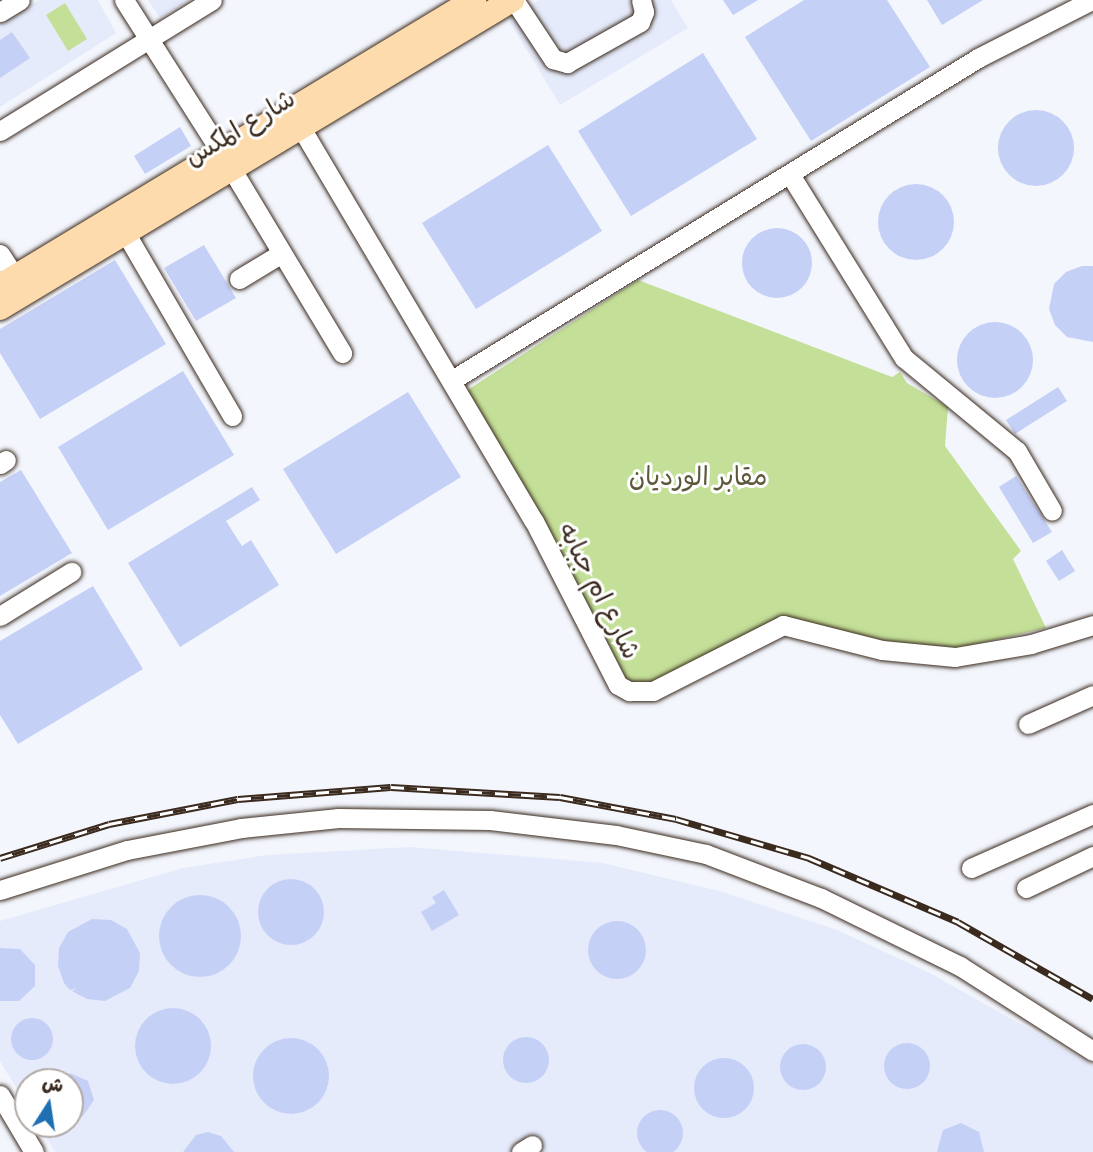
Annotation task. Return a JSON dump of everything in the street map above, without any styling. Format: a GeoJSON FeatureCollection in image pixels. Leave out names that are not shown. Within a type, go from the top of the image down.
{"type":"FeatureCollection","features":[{"type":"Feature","properties":{"kind":"main road","name":"شارع المكس"},"geometry":{"type":"LineString","coordinates":[[0,308],[125,232],[226,160],[474,0]]}},
{"type":"Feature","properties":{"kind":"main road","name":"شارع المكس"},"geometry":{"type":"LineString","coordinates":[[7,282],[226,160],[300,126],[513,0]]}},
{"type":"Feature","properties":{"kind":"street"},"geometry":{"type":"LineString","coordinates":[[0,12],[20,0]]}},
{"type":"Feature","properties":{"kind":"street"},"geometry":{"type":"LineString","coordinates":[[124,0],[226,160],[342,353]]}},
{"type":"Feature","properties":{"kind":"street"},"geometry":{"type":"LineString","coordinates":[[0,131],[212,0]]}},
{"type":"Feature","properties":{"kind":"street"},"geometry":{"type":"LineString","coordinates":[[513,0],[553,59],[567,63],[640,22],[644,12],[641,0]]}},
{"type":"Feature","properties":{"kind":"street"},"geometry":{"type":"LineString","coordinates":[[453,380],[790,176],[978,58],[1092,0]]}},
{"type":"Feature","properties":{"kind":"street","name":"شارع ام جبابه"},"geometry":{"type":"LineString","coordinates":[[300,126],[453,380],[534,521],[610,676],[629,691],[653,691],[783,625],[882,650],[955,657],[1020,646],[1093,625]]}},
{"type":"Feature","properties":{"kind":"street"},"geometry":{"type":"LineString","coordinates":[[790,176],[904,358],[1017,451],[1052,511]]}},
{"type":"Feature","properties":{"kind":"street"},"geometry":{"type":"LineString","coordinates":[[125,232],[232,416]]}},
{"type":"Feature","properties":{"kind":"street"},"geometry":{"type":"LineString","coordinates":[[239,279],[282,253]]}},
{"type":"Feature","properties":{"kind":"street"},"geometry":{"type":"LineString","coordinates":[[0,254],[7,282]]}},
{"type":"Feature","properties":{"kind":"street"},"geometry":{"type":"LineString","coordinates":[[0,616],[71,572]]}},
{"type":"Feature","properties":{"kind":"street"},"geometry":{"type":"LineString","coordinates":[[1028,724],[1093,695]]}},
{"type":"Feature","properties":{"kind":"street"},"geometry":{"type":"LineString","coordinates":[[971,868],[1093,814]]}},
{"type":"Feature","properties":{"kind":"street"},"geometry":{"type":"LineString","coordinates":[[0,890],[127,850],[241,828],[326,819],[466,819],[616,835],[706,854],[821,898],[960,966],[1093,1051]]}},
{"type":"Feature","properties":{"kind":"street"},"geometry":{"type":"LineString","coordinates":[[1026,888],[1093,856]]}},
{"type":"Feature","properties":{"kind":"street"},"geometry":{"type":"LineString","coordinates":[[0,1095],[34,1152]]}},
{"type":"Feature","properties":{"kind":"shaded area"},"geometry":{"type":"Polygon","coordinates":[[[39,0],[98,0],[116,33],[0,107],[0,24],[39,0]]]}},
{"type":"Feature","properties":{"kind":"shaded area"},"geometry":{"type":"Polygon","coordinates":[[[148,0],[190,0],[160,18],[148,0]]]}},
{"type":"Feature","properties":{"kind":"shaded area"},"geometry":{"type":"Polygon","coordinates":[[[539,0],[671,0],[688,28],[560,105],[508,19],[539,0]]]}},
{"type":"Feature","properties":{"kind":"shaded area"},"geometry":{"type":"Polygon","coordinates":[[[410,847],[603,863],[723,892],[837,930],[928,972],[1093,1065],[1093,1152],[55,1152],[46,1138],[84,1138],[84,1068],[14,1068],[14,1084],[0,1061],[0,921],[183,868],[267,855],[410,847]]]}},
{"type":"Feature","properties":{"kind":"green space"},"geometry":{"type":"Polygon","coordinates":[[[65,3],[87,39],[68,51],[46,15],[65,3]]]}},
{"type":"Feature","properties":{"kind":"green space","name":"مقابر الورديان"},"geometry":{"type":"Polygon","coordinates":[[[638,280],[892,377],[900,372],[907,383],[948,407],[945,446],[1021,551],[1013,559],[1046,628],[956,649],[918,648],[783,618],[647,684],[623,680],[466,391],[638,280]]]}},
{"type":"Feature","properties":{"kind":"building"},"geometry":{"type":"Polygon","coordinates":[[[723,0],[758,0],[733,15],[723,0]]]}},
{"type":"Feature","properties":{"kind":"building"},"geometry":{"type":"Polygon","coordinates":[[[804,0],[887,0],[930,67],[811,141],[745,37],[804,0]]]}},
{"type":"Feature","properties":{"kind":"building"},"geometry":{"type":"Polygon","coordinates":[[[927,0],[983,0],[942,25],[927,0]]]}},
{"type":"Feature","properties":{"kind":"building"},"geometry":{"type":"Polygon","coordinates":[[[12,32],[30,58],[0,78],[0,40],[12,32]]]}},
{"type":"Feature","properties":{"kind":"building"},"geometry":{"type":"Polygon","coordinates":[[[703,53],[757,139],[631,216],[578,131],[703,53]]]}},
{"type":"Feature","properties":{"kind":"building"},"geometry":{"type":"Polygon","coordinates":[[[1029,110],[1043,110],[1057,116],[1068,127],[1074,148],[1071,163],[1063,175],[1043,186],[1029,186],[1015,180],[1004,169],[998,155],[998,141],[1004,127],[1015,116],[1029,110]]]}},
{"type":"Feature","properties":{"kind":"building"},"geometry":{"type":"Polygon","coordinates":[[[180,127],[191,146],[145,174],[134,156],[180,127]]]}},
{"type":"Feature","properties":{"kind":"building"},"geometry":{"type":"Polygon","coordinates":[[[548,145],[602,231],[476,309],[422,223],[548,145]]]}},
{"type":"Feature","properties":{"kind":"building"},"geometry":{"type":"Polygon","coordinates":[[[909,184],[923,184],[937,190],[948,201],[954,222],[951,237],[943,249],[923,260],[909,260],[895,254],[884,243],[878,229],[878,215],[884,201],[895,190],[909,184]]]}},
{"type":"Feature","properties":{"kind":"building"},"geometry":{"type":"Polygon","coordinates":[[[770,228],[784,228],[797,234],[806,243],[812,263],[810,276],[802,288],[784,298],[770,298],[757,292],[748,283],[742,270],[742,256],[748,243],[757,234],[770,228]]]}},
{"type":"Feature","properties":{"kind":"building"},"geometry":{"type":"Polygon","coordinates":[[[204,245],[236,298],[196,321],[164,268],[204,245]]]}},
{"type":"Feature","properties":{"kind":"building"},"geometry":{"type":"Polygon","coordinates":[[[115,260],[166,344],[40,419],[0,353],[0,329],[115,260]]]}},
{"type":"Feature","properties":{"kind":"building"},"geometry":{"type":"Polygon","coordinates":[[[1082,266],[1093,266],[1093,342],[1067,337],[1055,325],[1049,309],[1054,284],[1066,272],[1082,266]]]}},
{"type":"Feature","properties":{"kind":"building"},"geometry":{"type":"Polygon","coordinates":[[[988,322],[1002,322],[1016,328],[1027,339],[1031,345],[1031,375],[1022,387],[1010,396],[988,398],[974,392],[963,381],[957,367],[957,353],[963,339],[974,328],[988,322]]]}},
{"type":"Feature","properties":{"kind":"building"},"geometry":{"type":"Polygon","coordinates":[[[183,371],[234,455],[108,530],[58,447],[183,371]]]}},
{"type":"Feature","properties":{"kind":"building"},"geometry":{"type":"Polygon","coordinates":[[[1058,387],[1067,401],[1015,434],[1006,420],[1058,387]]]}},
{"type":"Feature","properties":{"kind":"building"},"geometry":{"type":"Polygon","coordinates":[[[408,392],[461,477],[336,554],[283,469],[408,392]]]}},
{"type":"Feature","properties":{"kind":"building"},"geometry":{"type":"Polygon","coordinates":[[[21,470],[72,553],[0,596],[0,482],[21,470]]]}},
{"type":"Feature","properties":{"kind":"building"},"geometry":{"type":"Polygon","coordinates":[[[1016,476],[1052,532],[1033,543],[999,487],[1016,476]]]}},
{"type":"Feature","properties":{"kind":"building"},"geometry":{"type":"Polygon","coordinates":[[[252,487],[260,500],[226,521],[242,546],[251,540],[279,585],[180,647],[128,563],[252,487]]]}},
{"type":"Feature","properties":{"kind":"building"},"geometry":{"type":"Polygon","coordinates":[[[1062,550],[1075,571],[1059,581],[1046,561],[1062,550]]]}},
{"type":"Feature","properties":{"kind":"building"},"geometry":{"type":"Polygon","coordinates":[[[93,586],[143,669],[18,744],[0,715],[0,641],[93,586]]]}},
{"type":"Feature","properties":{"kind":"building"},"geometry":{"type":"Polygon","coordinates":[[[291,879],[304,882],[314,889],[321,899],[324,912],[321,925],[314,935],[304,942],[291,945],[278,942],[268,935],[261,925],[258,912],[261,899],[268,889],[278,882],[291,879]]]}},
{"type":"Feature","properties":{"kind":"building"},"geometry":{"type":"Polygon","coordinates":[[[444,890],[459,915],[432,931],[421,912],[436,903],[432,897],[444,890]]]}},
{"type":"Feature","properties":{"kind":"building"},"geometry":{"type":"Polygon","coordinates":[[[192,895],[208,895],[223,902],[234,913],[241,928],[238,952],[229,965],[208,977],[192,977],[177,970],[166,959],[159,944],[159,928],[166,913],[177,902],[192,895]]]}},
{"type":"Feature","properties":{"kind":"building"},"geometry":{"type":"Polygon","coordinates":[[[92,919],[111,920],[127,929],[140,953],[139,971],[130,988],[105,1001],[87,999],[72,991],[77,988],[70,990],[64,983],[58,966],[59,948],[68,932],[92,919]]]}},
{"type":"Feature","properties":{"kind":"building"},"geometry":{"type":"Polygon","coordinates":[[[611,921],[623,921],[633,925],[642,934],[646,956],[638,971],[623,979],[611,979],[601,975],[592,966],[588,956],[588,944],[592,934],[601,925],[611,921]]]}},
{"type":"Feature","properties":{"kind":"building"},"geometry":{"type":"Polygon","coordinates":[[[0,948],[20,949],[35,965],[35,986],[19,1001],[0,1001],[0,948]]]}},
{"type":"Feature","properties":{"kind":"building"},"geometry":{"type":"Polygon","coordinates":[[[173,1008],[188,1011],[200,1019],[208,1031],[211,1046],[208,1061],[200,1073],[188,1081],[173,1084],[158,1081],[146,1073],[138,1061],[135,1046],[138,1031],[146,1019],[158,1011],[173,1008]]]}},
{"type":"Feature","properties":{"kind":"building"},"geometry":{"type":"Polygon","coordinates":[[[32,1018],[47,1024],[53,1039],[47,1054],[32,1060],[17,1054],[11,1039],[17,1024],[32,1018]]]}},
{"type":"Feature","properties":{"kind":"building"},"geometry":{"type":"Polygon","coordinates":[[[526,1037],[542,1044],[549,1060],[542,1076],[526,1083],[510,1076],[503,1060],[510,1044],[526,1037]]]}},
{"type":"Feature","properties":{"kind":"building"},"geometry":{"type":"Polygon","coordinates":[[[291,1038],[306,1041],[318,1049],[326,1061],[329,1076],[326,1091],[318,1103],[306,1111],[291,1114],[276,1111],[264,1103],[256,1091],[253,1076],[256,1061],[264,1049],[276,1041],[291,1038]]]}},
{"type":"Feature","properties":{"kind":"building"},"geometry":{"type":"Polygon","coordinates":[[[907,1043],[916,1044],[923,1050],[929,1057],[929,1075],[923,1082],[916,1088],[907,1089],[898,1088],[891,1082],[885,1075],[884,1066],[885,1057],[891,1050],[898,1044],[907,1043]]]}},
{"type":"Feature","properties":{"kind":"building"},"geometry":{"type":"Polygon","coordinates":[[[803,1044],[819,1051],[826,1067],[819,1083],[803,1090],[787,1083],[780,1067],[787,1051],[803,1044]]]}},
{"type":"Feature","properties":{"kind":"building"},"geometry":{"type":"Polygon","coordinates":[[[724,1058],[745,1067],[754,1088],[745,1109],[724,1118],[703,1109],[694,1088],[703,1067],[724,1058]]]}},
{"type":"Feature","properties":{"kind":"building"},"geometry":{"type":"Polygon","coordinates":[[[84,1079],[88,1081],[94,1100],[84,1115],[84,1079]]]}},
{"type":"Feature","properties":{"kind":"building"},"geometry":{"type":"Polygon","coordinates":[[[660,1110],[676,1117],[683,1133],[676,1149],[660,1156],[644,1149],[637,1133],[644,1117],[660,1110]]]}},
{"type":"Feature","properties":{"kind":"building"},"geometry":{"type":"Polygon","coordinates":[[[961,1123],[979,1132],[984,1152],[937,1152],[943,1130],[961,1123]]]}},
{"type":"Feature","properties":{"kind":"building"},"geometry":{"type":"Polygon","coordinates":[[[208,1132],[221,1136],[234,1152],[183,1152],[196,1135],[208,1132]]]}},
{"type":"Feature","properties":{"kind":"railway"},"geometry":{"type":"LineString","coordinates":[[0,858],[109,824],[238,799],[391,787],[560,797],[676,819],[809,858],[958,922],[1093,999]]}}]}
